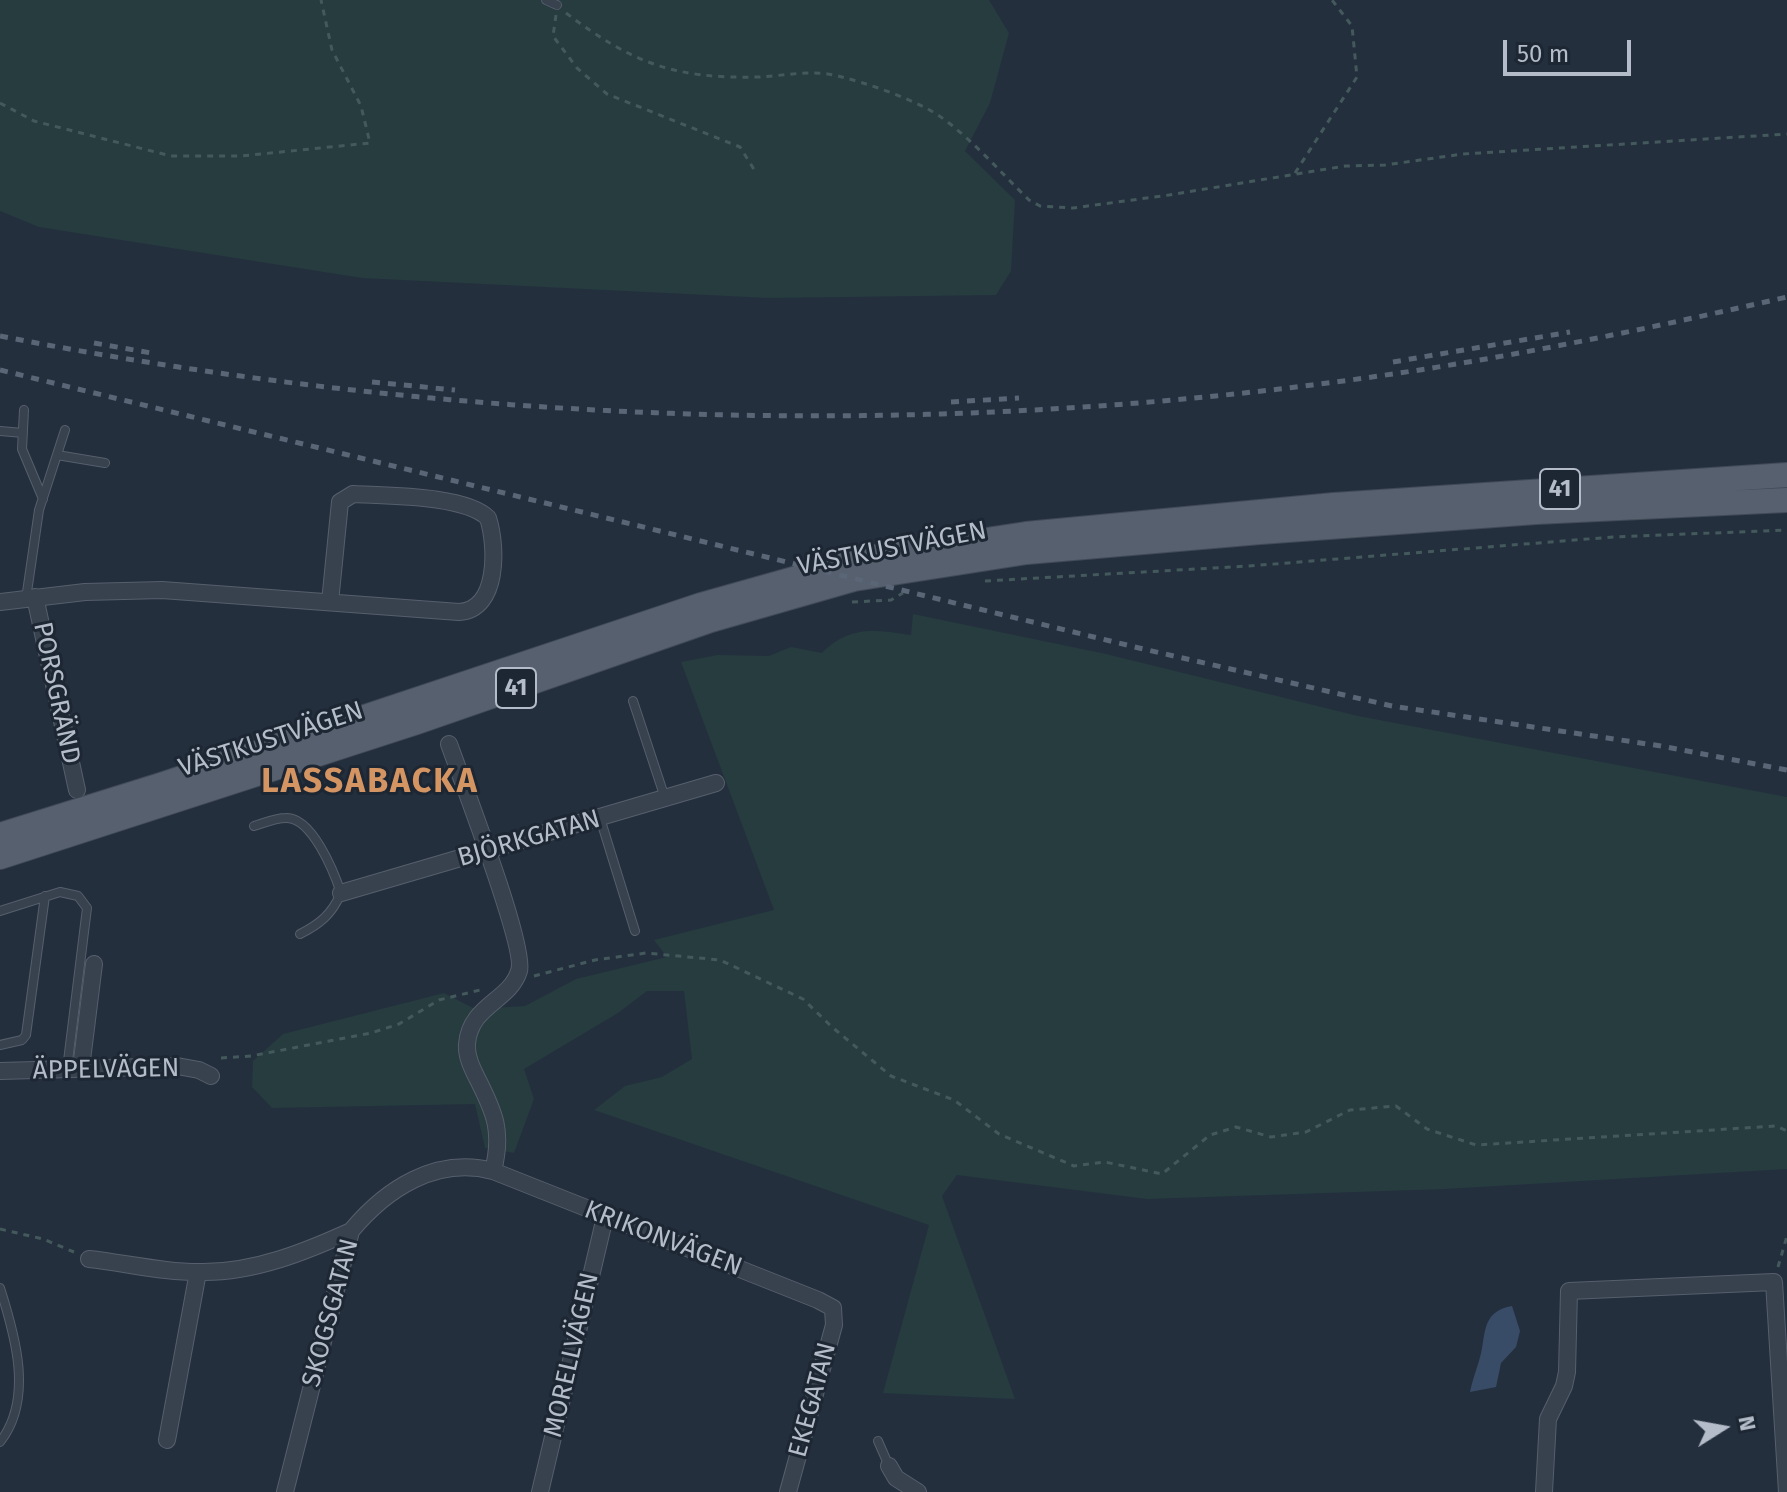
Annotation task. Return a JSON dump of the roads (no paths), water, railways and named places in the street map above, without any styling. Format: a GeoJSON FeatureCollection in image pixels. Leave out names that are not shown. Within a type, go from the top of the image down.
{"type":"FeatureCollection","features":[{"type":"Feature","properties":{"kind":"main road","name":"VÄSTKUSTVÄGEN"},"geometry":{"type":"LineString","coordinates":[[0,835],[161,785],[725,597],[868,558],[1026,534],[1334,505],[1787,475]]}},
{"type":"Feature","properties":{"kind":"main road","name":"VÄSTKUSTVÄGEN"},"geometry":{"type":"LineString","coordinates":[[0,857],[417,722],[711,620],[854,579],[1027,552],[1260,532],[1536,512],[1787,500]]}},
{"type":"Feature","properties":{"kind":"street"},"geometry":{"type":"LineString","coordinates":[[0,602],[162,590],[459,612],[475,609],[489,589],[493,543],[488,518],[470,505],[452,502],[346,496],[340,502],[330,602]]}},
{"type":"Feature","properties":{"kind":"street","name":"PORSGRÄND"},"geometry":{"type":"LineString","coordinates":[[30,598],[77,790]]}},
{"type":"Feature","properties":{"kind":"street"},"geometry":{"type":"LineString","coordinates":[[449,744],[519,949],[519,971],[514,981],[478,1015],[468,1034],[466,1046],[473,1070],[495,1116],[498,1143],[493,1171]]}},
{"type":"Feature","properties":{"kind":"street","name":"BJÖRKGATAN"},"geometry":{"type":"LineString","coordinates":[[341,893],[716,783]]}},
{"type":"Feature","properties":{"kind":"street"},"geometry":{"type":"LineString","coordinates":[[74,1068],[94,964]]}},
{"type":"Feature","properties":{"kind":"street","name":"ÄPPELVÄGEN"},"geometry":{"type":"LineString","coordinates":[[0,1071],[177,1066],[211,1076]]}},
{"type":"Feature","properties":{"kind":"street","name":"SKOGSGATAN"},"geometry":{"type":"LineString","coordinates":[[285,1492],[351,1231],[390,1193],[421,1176],[455,1168],[493,1171]]}},
{"type":"Feature","properties":{"kind":"street","name":"KRIKONVÄGEN"},"geometry":{"type":"LineString","coordinates":[[493,1171],[833,1308]]}},
{"type":"Feature","properties":{"kind":"street","name":"MORELLVÄGEN"},"geometry":{"type":"LineString","coordinates":[[540,1492],[605,1217]]}},
{"type":"Feature","properties":{"kind":"street"},"geometry":{"type":"LineString","coordinates":[[89,1259],[198,1272],[262,1265],[351,1231]]}},
{"type":"Feature","properties":{"kind":"street"},"geometry":{"type":"LineString","coordinates":[[167,1440],[198,1272]]}},
{"type":"Feature","properties":{"kind":"street"},"geometry":{"type":"LineString","coordinates":[[1544,1492],[1548,1419],[1564,1386],[1567,1372],[1569,1291],[1774,1282],[1787,1492]]}},
{"type":"Feature","properties":{"kind":"street","name":"EKEGATAN"},"geometry":{"type":"LineString","coordinates":[[788,1492],[834,1325],[833,1308]]}},
{"type":"Feature","properties":{"kind":"street"},"geometry":{"type":"LineString","coordinates":[[889,1466],[896,1478],[918,1492]]}},
{"type":"Feature","properties":{"kind":"lane"},"geometry":{"type":"LineString","coordinates":[[546,0],[557,5]]}},
{"type":"Feature","properties":{"kind":"lane"},"geometry":{"type":"LineString","coordinates":[[24,410],[22,449],[43,500]]}},
{"type":"Feature","properties":{"kind":"lane"},"geometry":{"type":"LineString","coordinates":[[30,598],[39,510],[65,430]]}},
{"type":"Feature","properties":{"kind":"lane"},"geometry":{"type":"LineString","coordinates":[[0,431],[23,433]]}},
{"type":"Feature","properties":{"kind":"lane"},"geometry":{"type":"LineString","coordinates":[[57,455],[105,463]]}},
{"type":"Feature","properties":{"kind":"lane"},"geometry":{"type":"LineString","coordinates":[[633,701],[665,798]]}},
{"type":"Feature","properties":{"kind":"lane"},"geometry":{"type":"LineString","coordinates":[[254,826],[287,818],[304,826],[326,857],[341,893],[336,905],[319,925],[300,934]]}},
{"type":"Feature","properties":{"kind":"lane"},"geometry":{"type":"LineString","coordinates":[[600,818],[635,931]]}},
{"type":"Feature","properties":{"kind":"lane"},"geometry":{"type":"LineString","coordinates":[[0,911],[45,896],[70,892],[78,896],[87,908],[74,1068]]}},
{"type":"Feature","properties":{"kind":"lane"},"geometry":{"type":"LineString","coordinates":[[0,1045],[22,1040],[26,1035],[45,896]]}},
{"type":"Feature","properties":{"kind":"lane"},"geometry":{"type":"LineString","coordinates":[[0,1288],[10,1321],[19,1373],[15,1413],[8,1432],[0,1442]]}},
{"type":"Feature","properties":{"kind":"lane"},"geometry":{"type":"LineString","coordinates":[[878,1441],[889,1466]]}},
{"type":"Feature","properties":{"kind":"water"},"geometry":{"type":"Polygon","coordinates":[[[1512,1306],[1520,1331],[1516,1347],[1501,1363],[1496,1387],[1470,1392],[1489,1320],[1501,1309],[1512,1306]]]}},
{"type":"Feature","properties":{"kind":"railway"},"geometry":{"type":"LineString","coordinates":[[0,336],[177,367],[356,390],[535,406],[715,415],[895,415],[1075,408],[1254,392],[1521,353],[1787,297]]}},
{"type":"Feature","properties":{"kind":"railway"},"geometry":{"type":"LineString","coordinates":[[1393,362],[1570,332]]}},
{"type":"Feature","properties":{"kind":"railway"},"geometry":{"type":"LineString","coordinates":[[94,343],[157,354]]}},
{"type":"Feature","properties":{"kind":"railway"},"geometry":{"type":"LineString","coordinates":[[0,370],[1139,648],[1392,706],[1661,746],[1787,770]]}},
{"type":"Feature","properties":{"kind":"railway"},"geometry":{"type":"LineString","coordinates":[[372,382],[455,390]]}},
{"type":"Feature","properties":{"kind":"railway"},"geometry":{"type":"LineString","coordinates":[[951,402],[1019,398]]}},
{"type":"Feature","properties":{"kind":"district","name":"LASSABACKA"},"geometry":{"type":"Point","coordinates":[370,783]}}]}
